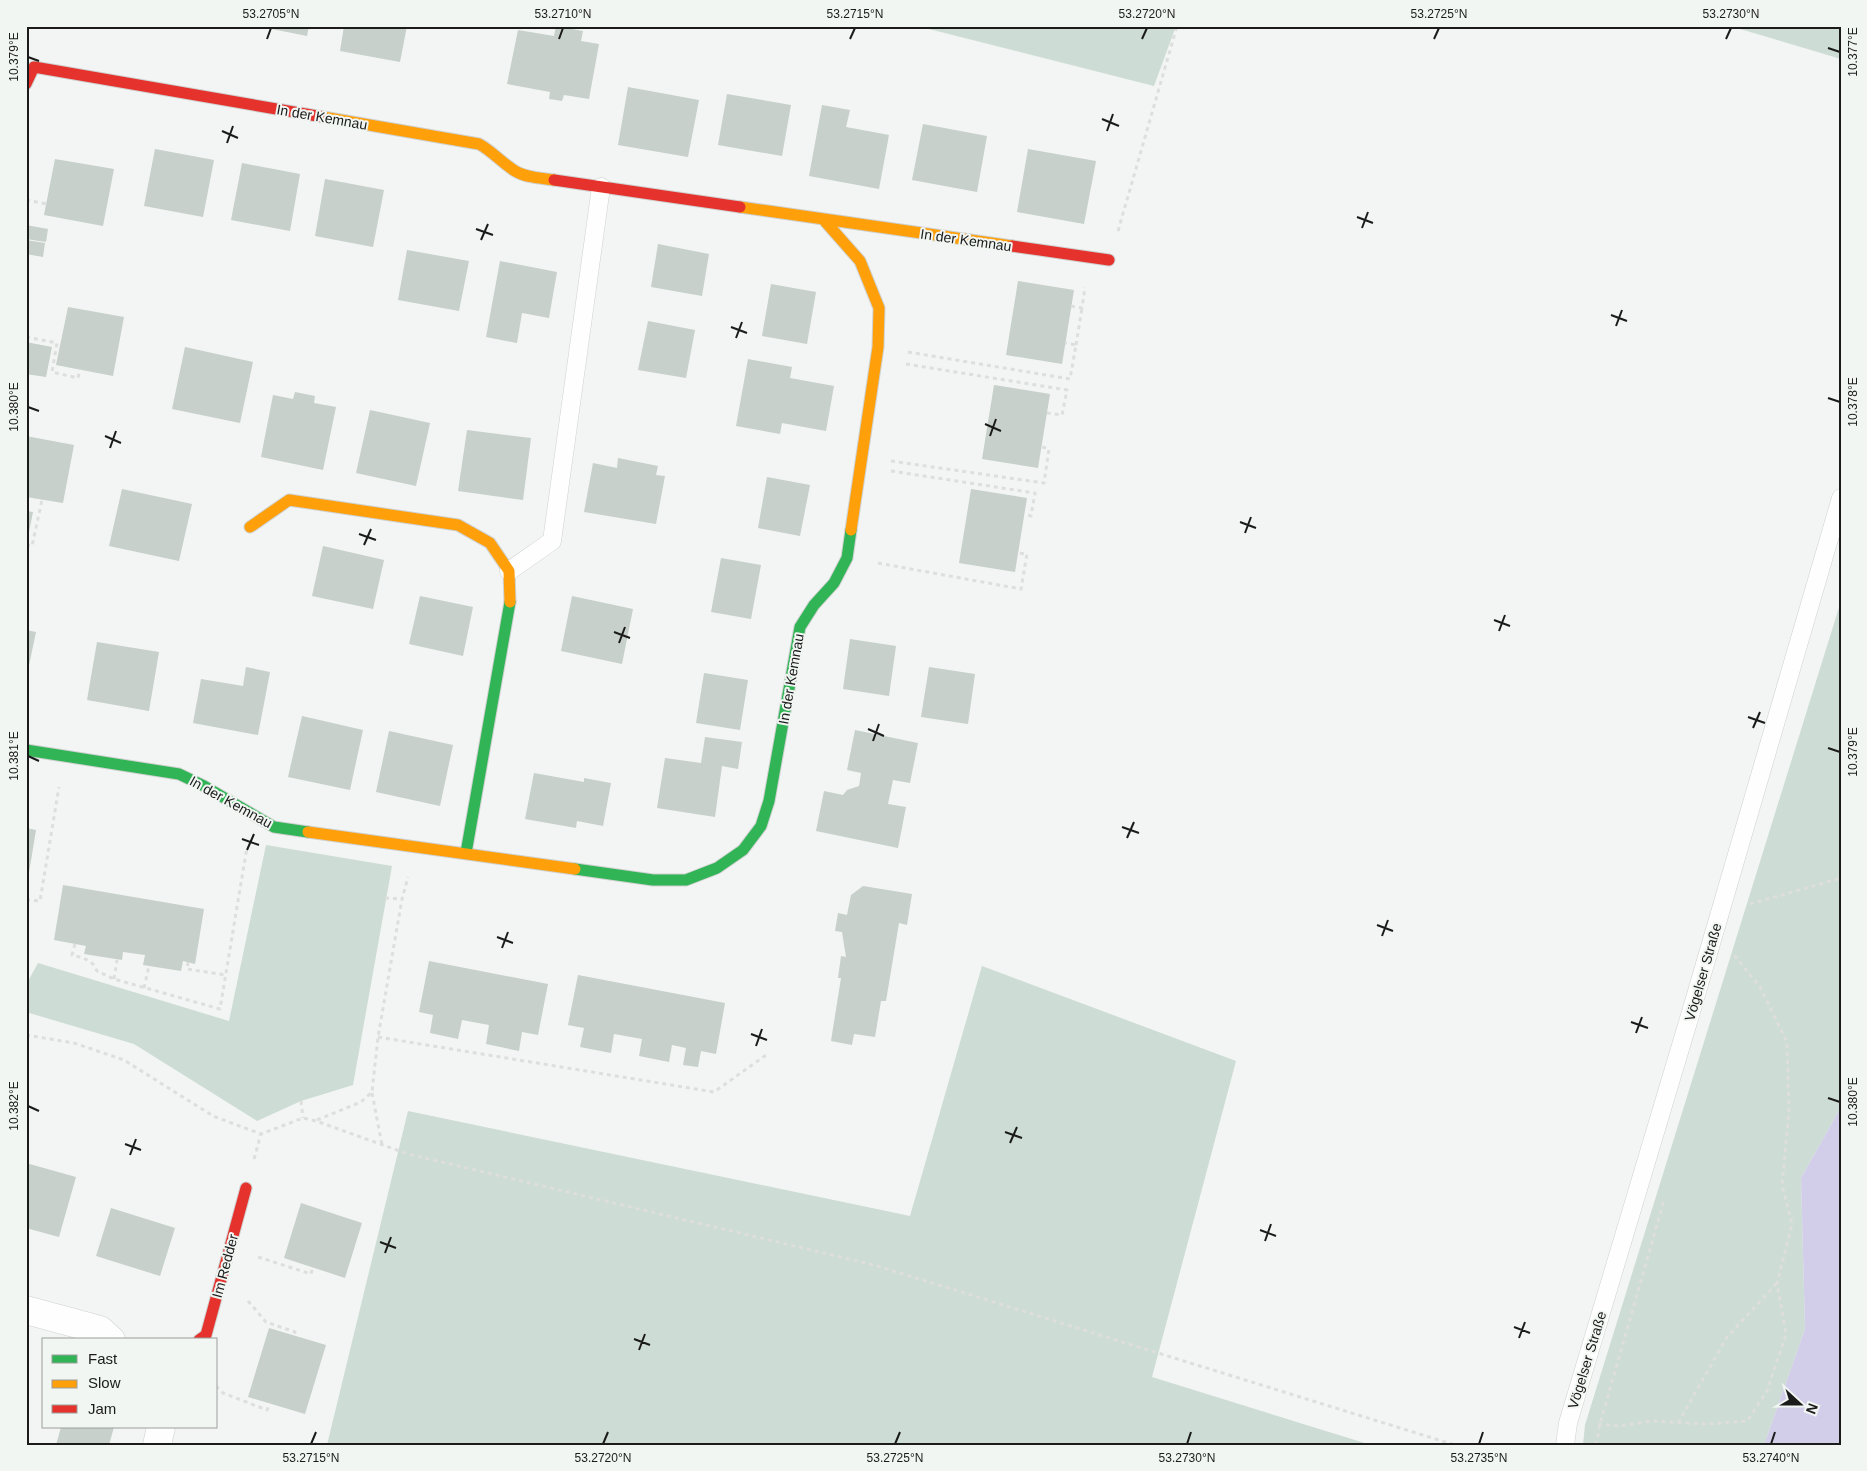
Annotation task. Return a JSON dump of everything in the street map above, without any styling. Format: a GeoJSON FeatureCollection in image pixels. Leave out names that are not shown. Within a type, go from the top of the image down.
{"type":"FeatureCollection","features":[{"type":"Feature","properties":{"kind":"street","name":"In der Kemnau"},"geometry":{"type":"LineString","coordinates":[[26,84],[34,67],[479,144],[490,150],[515,171],[522,174],[1109,260]]}},
{"type":"Feature","properties":{"kind":"street","name":"In der Kemnau"},"geometry":{"type":"LineString","coordinates":[[26,750],[179,774],[194,780],[252,817],[274,827],[466,852],[653,880],[686,880],[717,868],[743,850],[761,826],[769,802],[800,628],[814,605],[834,583],[848,558],[877,353],[879,308],[860,261],[823,219]]}},
{"type":"Feature","properties":{"kind":"street"},"geometry":{"type":"LineString","coordinates":[[250,527],[289,500],[458,525],[490,543],[509,571],[510,602],[466,852]]}},
{"type":"Feature","properties":{"kind":"street","name":"Im Redder"},"geometry":{"type":"LineString","coordinates":[[202,1338],[206,1335],[246,1188]]}},
{"type":"Feature","properties":{"kind":"street"},"geometry":{"type":"LineString","coordinates":[[26,1310],[100,1330],[109,1338]]}},
{"type":"Feature","properties":{"kind":"street"},"geometry":{"type":"LineString","coordinates":[[157,1445],[161,1428]]}},
{"type":"Feature","properties":{"kind":"lane"},"geometry":{"type":"LineString","coordinates":[[509,571],[552,541],[601,187]]}},
{"type":"Feature","properties":{"kind":"lane","name":"Vögelser Straße"},"geometry":{"type":"LineString","coordinates":[[1565,1445],[1568,1423],[1715,931],[1841,498]]}},
{"type":"Feature","properties":{"kind":"path"},"geometry":{"type":"LineString","coordinates":[[1109,260],[1177,26]]}},
{"type":"Feature","properties":{"kind":"path"},"geometry":{"type":"LineString","coordinates":[[26,200],[47,204]]}},
{"type":"Feature","properties":{"kind":"path"},"geometry":{"type":"LineString","coordinates":[[877,353],[1070,379],[1084,290]]}},
{"type":"Feature","properties":{"kind":"path"},"geometry":{"type":"LineString","coordinates":[[1071,306],[1082,308]]}},
{"type":"Feature","properties":{"kind":"path"},"geometry":{"type":"LineString","coordinates":[[26,338],[57,343],[52,372],[78,378],[80,370]]}},
{"type":"Feature","properties":{"kind":"path"},"geometry":{"type":"LineString","coordinates":[[1065,343],[1076,345]]}},
{"type":"Feature","properties":{"kind":"path"},"geometry":{"type":"LineString","coordinates":[[877,353],[1067,390],[1062,414],[1047,413]]}},
{"type":"Feature","properties":{"kind":"path"},"geometry":{"type":"LineString","coordinates":[[861,461],[1044,483],[1049,449],[1042,447]]}},
{"type":"Feature","properties":{"kind":"path"},"geometry":{"type":"LineString","coordinates":[[861,461],[1035,494],[1031,516],[1025,514]]}},
{"type":"Feature","properties":{"kind":"path"},"geometry":{"type":"LineString","coordinates":[[26,545],[32,546],[42,500]]}},
{"type":"Feature","properties":{"kind":"path"},"geometry":{"type":"LineString","coordinates":[[848,558],[1020,589],[1027,554],[1018,553]]}},
{"type":"Feature","properties":{"kind":"path"},"geometry":{"type":"LineString","coordinates":[[26,900],[40,901],[64,756]]}},
{"type":"Feature","properties":{"kind":"path"},"geometry":{"type":"LineString","coordinates":[[75,944],[72,955],[84,958],[93,964],[98,971],[114,979],[220,1009],[252,817]]}},
{"type":"Feature","properties":{"kind":"path"},"geometry":{"type":"LineString","coordinates":[[382,1145],[372,1092],[378,1037],[402,899],[416,846]]}},
{"type":"Feature","properties":{"kind":"path"},"geometry":{"type":"LineString","coordinates":[[1720,913],[1841,878]]}},
{"type":"Feature","properties":{"kind":"path"},"geometry":{"type":"LineString","coordinates":[[386,898],[402,899]]}},
{"type":"Feature","properties":{"kind":"path"},"geometry":{"type":"LineString","coordinates":[[1568,1423],[1619,1426],[1653,1421],[1708,1424],[1747,1421],[1767,1391],[1786,1334],[1777,1283],[1792,1224],[1782,1186],[1789,1112],[1787,1042],[1760,987],[1715,931]]}},
{"type":"Feature","properties":{"kind":"path"},"geometry":{"type":"LineString","coordinates":[[114,979],[117,960]]}},
{"type":"Feature","properties":{"kind":"path"},"geometry":{"type":"LineString","coordinates":[[188,962],[188,969],[226,976]]}},
{"type":"Feature","properties":{"kind":"path"},"geometry":{"type":"LineString","coordinates":[[144,988],[149,966]]}},
{"type":"Feature","properties":{"kind":"path"},"geometry":{"type":"LineString","coordinates":[[26,1035],[74,1043],[124,1060],[213,1116],[261,1134],[303,1118],[408,1154],[874,1265],[1454,1445]]}},
{"type":"Feature","properties":{"kind":"path"},"geometry":{"type":"LineString","coordinates":[[378,1037],[714,1092],[766,1055]]}},
{"type":"Feature","properties":{"kind":"path"},"geometry":{"type":"LineString","coordinates":[[316,1121],[362,1102],[372,1092]]}},
{"type":"Feature","properties":{"kind":"path"},"geometry":{"type":"LineString","coordinates":[[301,1100],[303,1118]]}},
{"type":"Feature","properties":{"kind":"path"},"geometry":{"type":"LineString","coordinates":[[246,1188],[261,1134]]}},
{"type":"Feature","properties":{"kind":"path"},"geometry":{"type":"LineString","coordinates":[[229,1248],[311,1274],[313,1268]]}},
{"type":"Feature","properties":{"kind":"path"},"geometry":{"type":"LineString","coordinates":[[1678,1423],[1727,1337],[1777,1283]]}},
{"type":"Feature","properties":{"kind":"path"},"geometry":{"type":"LineString","coordinates":[[218,1291],[246,1298],[266,1322],[295,1332],[294,1335]]}},
{"type":"Feature","properties":{"kind":"path"},"geometry":{"type":"LineString","coordinates":[[218,1388],[223,1393],[267,1410],[270,1403]]}},
{"type":"Feature","properties":{"kind":"shaded area"},"geometry":{"type":"Polygon","coordinates":[[[917,26],[1176,26],[1154,86],[917,26]]]}},
{"type":"Feature","properties":{"kind":"shaded area"},"geometry":{"type":"Polygon","coordinates":[[[1730,26],[1841,26],[1841,59],[1730,26]]]}},
{"type":"Feature","properties":{"kind":"shaded area"},"geometry":{"type":"Polygon","coordinates":[[[1841,601],[1841,1107],[1801,1178],[1805,1329],[1764,1445],[1583,1445],[1585,1425],[1841,601]]]}},
{"type":"Feature","properties":{"kind":"shaded area"},"geometry":{"type":"Polygon","coordinates":[[[266,845],[392,866],[353,1085],[301,1101],[257,1121],[134,1044],[26,1012],[26,985],[38,963],[229,1021],[266,845]]]}},
{"type":"Feature","properties":{"kind":"shaded area"},"geometry":{"type":"Polygon","coordinates":[[[982,966],[1236,1061],[1152,1377],[1371,1445],[327,1445],[408,1111],[910,1216],[982,966]]]}},
{"type":"Feature","properties":{"kind":"shaded area"},"geometry":{"type":"Polygon","coordinates":[[[1841,1107],[1841,1445],[1764,1445],[1805,1329],[1801,1178],[1841,1107]]]}},
{"type":"Feature","properties":{"kind":"building"},"geometry":{"type":"Polygon","coordinates":[[[257,26],[309,26],[307,36],[257,26]]]}},
{"type":"Feature","properties":{"kind":"building"},"geometry":{"type":"Polygon","coordinates":[[[344,26],[407,26],[400,62],[340,51],[344,26]]]}},
{"type":"Feature","properties":{"kind":"building"},"geometry":{"type":"Polygon","coordinates":[[[556,26],[583,31],[581,41],[599,44],[589,99],[564,95],[562,101],[549,99],[550,92],[507,84],[518,30],[554,36],[556,26]]]}},
{"type":"Feature","properties":{"kind":"building"},"geometry":{"type":"Polygon","coordinates":[[[628,87],[699,100],[688,157],[618,145],[628,87]]]}},
{"type":"Feature","properties":{"kind":"building"},"geometry":{"type":"Polygon","coordinates":[[[727,94],[791,105],[782,156],[718,145],[727,94]]]}},
{"type":"Feature","properties":{"kind":"building"},"geometry":{"type":"Polygon","coordinates":[[[822,105],[850,110],[846,127],[889,135],[879,189],[809,176],[822,105]]]}},
{"type":"Feature","properties":{"kind":"building"},"geometry":{"type":"Polygon","coordinates":[[[923,124],[987,136],[977,192],[912,180],[923,124]]]}},
{"type":"Feature","properties":{"kind":"building"},"geometry":{"type":"Polygon","coordinates":[[[155,149],[214,160],[203,217],[144,206],[155,149]]]}},
{"type":"Feature","properties":{"kind":"building"},"geometry":{"type":"Polygon","coordinates":[[[1028,149],[1096,161],[1084,224],[1017,212],[1028,149]]]}},
{"type":"Feature","properties":{"kind":"building"},"geometry":{"type":"Polygon","coordinates":[[[55,159],[114,169],[103,226],[44,215],[55,159]]]}},
{"type":"Feature","properties":{"kind":"building"},"geometry":{"type":"Polygon","coordinates":[[[242,163],[300,174],[290,231],[231,220],[242,163]]]}},
{"type":"Feature","properties":{"kind":"building"},"geometry":{"type":"Polygon","coordinates":[[[325,179],[384,190],[373,247],[315,236],[325,179]]]}},
{"type":"Feature","properties":{"kind":"building"},"geometry":{"type":"Polygon","coordinates":[[[26,225],[48,229],[46,242],[26,239],[26,225]]]}},
{"type":"Feature","properties":{"kind":"building"},"geometry":{"type":"Polygon","coordinates":[[[26,240],[45,243],[43,257],[26,254],[26,240]]]}},
{"type":"Feature","properties":{"kind":"building"},"geometry":{"type":"Polygon","coordinates":[[[658,244],[709,254],[702,296],[651,287],[658,244]]]}},
{"type":"Feature","properties":{"kind":"building"},"geometry":{"type":"Polygon","coordinates":[[[407,250],[469,261],[459,311],[398,300],[407,250]]]}},
{"type":"Feature","properties":{"kind":"building"},"geometry":{"type":"Polygon","coordinates":[[[500,261],[557,272],[549,318],[522,313],[517,343],[486,337],[500,261]]]}},
{"type":"Feature","properties":{"kind":"building"},"geometry":{"type":"Polygon","coordinates":[[[1018,281],[1074,290],[1062,364],[1006,355],[1018,281]]]}},
{"type":"Feature","properties":{"kind":"building"},"geometry":{"type":"Polygon","coordinates":[[[771,284],[816,292],[807,344],[762,336],[771,284]]]}},
{"type":"Feature","properties":{"kind":"building"},"geometry":{"type":"Polygon","coordinates":[[[68,307],[124,317],[113,376],[56,365],[68,307]]]}},
{"type":"Feature","properties":{"kind":"building"},"geometry":{"type":"Polygon","coordinates":[[[648,321],[695,330],[686,378],[638,370],[648,321]]]}},
{"type":"Feature","properties":{"kind":"building"},"geometry":{"type":"Polygon","coordinates":[[[26,342],[52,347],[46,377],[26,374],[26,342]]]}},
{"type":"Feature","properties":{"kind":"building"},"geometry":{"type":"Polygon","coordinates":[[[185,347],[253,362],[240,423],[172,409],[185,347]]]}},
{"type":"Feature","properties":{"kind":"building"},"geometry":{"type":"Polygon","coordinates":[[[748,359],[792,367],[790,378],[834,386],[826,431],[782,423],[780,434],[736,426],[748,359]]]}},
{"type":"Feature","properties":{"kind":"building"},"geometry":{"type":"Polygon","coordinates":[[[994,385],[1050,394],[1038,468],[982,459],[994,385]]]}},
{"type":"Feature","properties":{"kind":"building"},"geometry":{"type":"Polygon","coordinates":[[[295,392],[315,396],[314,403],[336,407],[323,470],[261,457],[273,395],[293,399],[295,392]]]}},
{"type":"Feature","properties":{"kind":"building"},"geometry":{"type":"Polygon","coordinates":[[[370,410],[430,423],[416,486],[356,473],[370,410]]]}},
{"type":"Feature","properties":{"kind":"building"},"geometry":{"type":"Polygon","coordinates":[[[467,430],[531,438],[523,500],[458,491],[467,430]]]}},
{"type":"Feature","properties":{"kind":"building"},"geometry":{"type":"Polygon","coordinates":[[[26,436],[74,445],[63,503],[26,497],[26,436]]]}},
{"type":"Feature","properties":{"kind":"building"},"geometry":{"type":"Polygon","coordinates":[[[618,458],[658,466],[656,475],[665,476],[656,524],[584,512],[593,463],[617,468],[618,458]]]}},
{"type":"Feature","properties":{"kind":"building"},"geometry":{"type":"Polygon","coordinates":[[[767,477],[810,485],[800,536],[758,528],[767,477]]]}},
{"type":"Feature","properties":{"kind":"building"},"geometry":{"type":"Polygon","coordinates":[[[122,489],[192,504],[179,561],[109,546],[122,489]]]}},
{"type":"Feature","properties":{"kind":"building"},"geometry":{"type":"Polygon","coordinates":[[[971,489],[1027,498],[1015,572],[959,563],[971,489]]]}},
{"type":"Feature","properties":{"kind":"building"},"geometry":{"type":"Polygon","coordinates":[[[26,511],[33,512],[27,542],[26,542],[26,511]]]}},
{"type":"Feature","properties":{"kind":"building"},"geometry":{"type":"Polygon","coordinates":[[[323,546],[384,560],[373,609],[312,596],[323,546]]]}},
{"type":"Feature","properties":{"kind":"building"},"geometry":{"type":"Polygon","coordinates":[[[721,558],[761,565],[751,619],[711,612],[721,558]]]}},
{"type":"Feature","properties":{"kind":"building"},"geometry":{"type":"Polygon","coordinates":[[[420,596],[473,607],[463,656],[409,644],[420,596]]]}},
{"type":"Feature","properties":{"kind":"building"},"geometry":{"type":"Polygon","coordinates":[[[572,596],[633,609],[622,664],[561,651],[572,596]]]}},
{"type":"Feature","properties":{"kind":"building"},"geometry":{"type":"Polygon","coordinates":[[[26,630],[36,632],[27,675],[26,675],[26,630]]]}},
{"type":"Feature","properties":{"kind":"building"},"geometry":{"type":"Polygon","coordinates":[[[850,639],[896,646],[889,696],[843,689],[850,639]]]}},
{"type":"Feature","properties":{"kind":"building"},"geometry":{"type":"Polygon","coordinates":[[[97,642],[159,652],[149,711],[87,700],[97,642]]]}},
{"type":"Feature","properties":{"kind":"building"},"geometry":{"type":"Polygon","coordinates":[[[246,667],[270,672],[258,735],[193,723],[201,679],[243,686],[246,667]]]}},
{"type":"Feature","properties":{"kind":"building"},"geometry":{"type":"Polygon","coordinates":[[[929,667],[975,674],[968,724],[921,717],[929,667]]]}},
{"type":"Feature","properties":{"kind":"building"},"geometry":{"type":"Polygon","coordinates":[[[704,673],[748,680],[740,730],[696,723],[704,673]]]}},
{"type":"Feature","properties":{"kind":"building"},"geometry":{"type":"Polygon","coordinates":[[[302,716],[363,730],[350,790],[288,777],[302,716]]]}},
{"type":"Feature","properties":{"kind":"building"},"geometry":{"type":"Polygon","coordinates":[[[855,730],[918,743],[910,783],[893,780],[888,804],[906,807],[898,848],[816,831],[824,791],[843,795],[847,790],[859,786],[861,773],[847,770],[855,730]]]}},
{"type":"Feature","properties":{"kind":"building"},"geometry":{"type":"Polygon","coordinates":[[[389,731],[453,745],[440,806],[376,792],[389,731]]]}},
{"type":"Feature","properties":{"kind":"building"},"geometry":{"type":"Polygon","coordinates":[[[705,737],[742,742],[738,769],[722,766],[715,817],[657,808],[665,758],[701,763],[705,737]]]}},
{"type":"Feature","properties":{"kind":"building"},"geometry":{"type":"Polygon","coordinates":[[[534,773],[584,782],[584,778],[611,783],[603,826],[577,821],[576,828],[525,819],[534,773]]]}},
{"type":"Feature","properties":{"kind":"building"},"geometry":{"type":"Polygon","coordinates":[[[26,828],[36,830],[27,885],[26,885],[26,828]]]}},
{"type":"Feature","properties":{"kind":"building"},"geometry":{"type":"Polygon","coordinates":[[[63,885],[204,909],[195,964],[183,961],[181,971],[143,965],[145,955],[123,952],[122,960],[84,954],[86,946],[54,940],[63,885]]]}},
{"type":"Feature","properties":{"kind":"building"},"geometry":{"type":"Polygon","coordinates":[[[863,886],[912,894],[907,925],[899,923],[886,1001],[881,1001],[875,1037],[854,1034],[852,1045],[831,1041],[841,978],[838,978],[841,956],[846,957],[842,932],[835,931],[838,913],[847,915],[851,895],[863,886]]]}},
{"type":"Feature","properties":{"kind":"building"},"geometry":{"type":"Polygon","coordinates":[[[429,961],[548,984],[538,1035],[522,1032],[519,1051],[486,1044],[489,1025],[462,1020],[458,1039],[430,1033],[433,1015],[419,1012],[429,961]]]}},
{"type":"Feature","properties":{"kind":"building"},"geometry":{"type":"Polygon","coordinates":[[[578,975],[725,1003],[716,1054],[701,1051],[698,1067],[683,1065],[686,1048],[672,1045],[669,1062],[639,1056],[642,1039],[614,1034],[611,1053],[580,1047],[584,1028],[568,1025],[578,975]]]}},
{"type":"Feature","properties":{"kind":"building"},"geometry":{"type":"Polygon","coordinates":[[[26,1163],[76,1177],[59,1237],[26,1228],[26,1163]]]}},
{"type":"Feature","properties":{"kind":"building"},"geometry":{"type":"Polygon","coordinates":[[[301,1203],[362,1223],[345,1278],[284,1258],[301,1203]]]}},
{"type":"Feature","properties":{"kind":"building"},"geometry":{"type":"Polygon","coordinates":[[[111,1208],[175,1228],[160,1276],[96,1256],[111,1208]]]}},
{"type":"Feature","properties":{"kind":"building"},"geometry":{"type":"Polygon","coordinates":[[[269,1328],[326,1345],[305,1414],[248,1397],[269,1328]]]}},
{"type":"Feature","properties":{"kind":"building"},"geometry":{"type":"Polygon","coordinates":[[[61,1428],[114,1428],[109,1445],[56,1445],[61,1428]]]}},
{"type":"Feature","properties":{"kind":"traffic: fast"},"geometry":{"type":"LineString","coordinates":[[575,869],[653,880],[686,880],[717,868],[743,850],[761,826],[769,801],[800,627],[814,605],[834,583],[847,558],[851,530]]}},
{"type":"Feature","properties":{"kind":"traffic: fast"},"geometry":{"type":"LineString","coordinates":[[466,853],[510,602]]}},
{"type":"Feature","properties":{"kind":"traffic: fast"},"geometry":{"type":"LineString","coordinates":[[26,750],[179,774],[204,786],[274,827],[308,832]]}},
{"type":"Feature","properties":{"kind":"traffic: slow"},"geometry":{"type":"LineString","coordinates":[[323,117],[479,144],[519,173],[554,180]]}},
{"type":"Feature","properties":{"kind":"traffic: slow"},"geometry":{"type":"LineString","coordinates":[[740,207],[1012,246]]}},
{"type":"Feature","properties":{"kind":"traffic: slow"},"geometry":{"type":"LineString","coordinates":[[823,219],[860,261],[879,308],[878,347],[851,530]]}},
{"type":"Feature","properties":{"kind":"traffic: slow"},"geometry":{"type":"LineString","coordinates":[[250,527],[289,500],[458,525],[490,543],[509,571],[510,602]]}},
{"type":"Feature","properties":{"kind":"traffic: slow"},"geometry":{"type":"LineString","coordinates":[[308,832],[575,869]]}},
{"type":"Feature","properties":{"kind":"traffic: jam"},"geometry":{"type":"LineString","coordinates":[[26,84],[34,67],[323,117]]}},
{"type":"Feature","properties":{"kind":"traffic: jam"},"geometry":{"type":"LineString","coordinates":[[554,180],[740,207]]}},
{"type":"Feature","properties":{"kind":"traffic: jam"},"geometry":{"type":"LineString","coordinates":[[1012,246],[1109,260]]}},
{"type":"Feature","properties":{"kind":"traffic: jam"},"geometry":{"type":"LineString","coordinates":[[202,1338],[206,1335],[246,1188]]}}]}
